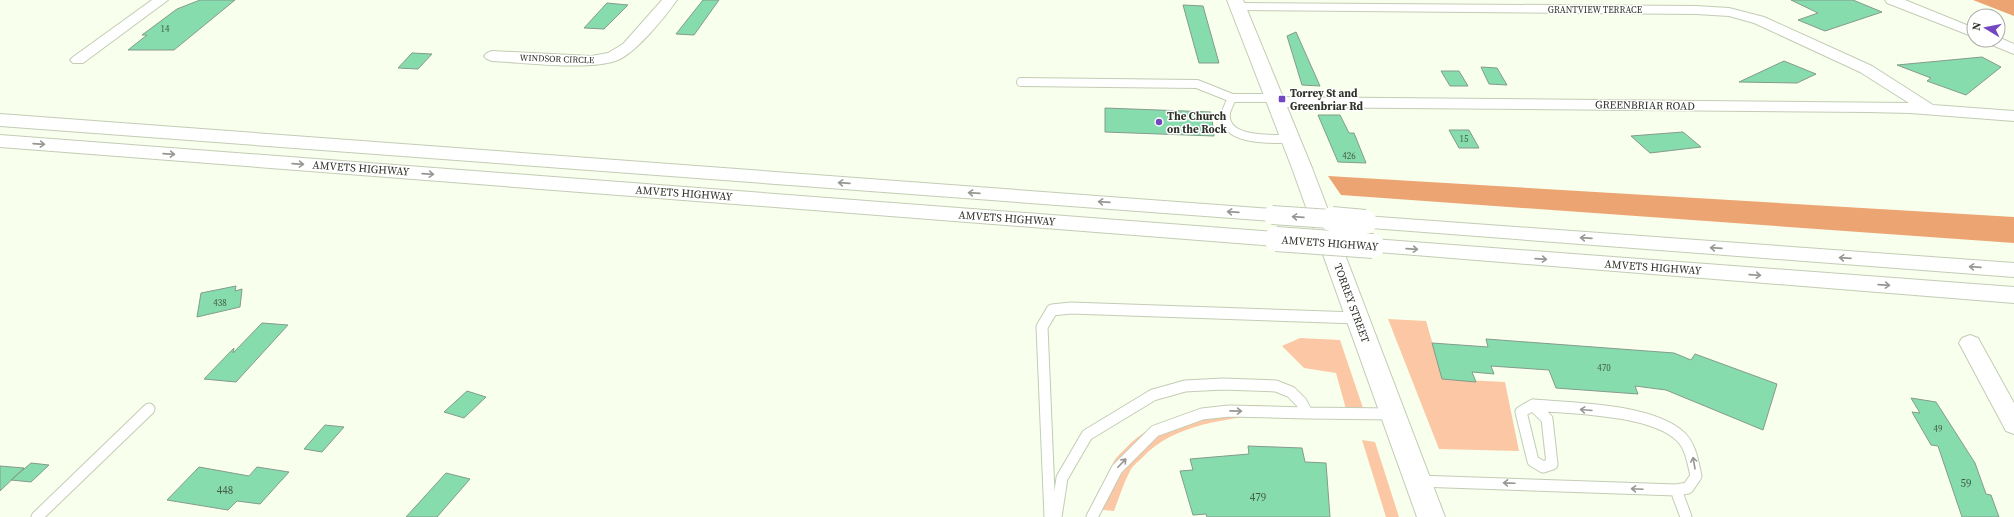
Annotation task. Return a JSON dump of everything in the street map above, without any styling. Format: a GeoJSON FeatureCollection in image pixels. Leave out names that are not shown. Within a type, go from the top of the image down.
{"type":"FeatureCollection","features":[{"type":"Feature","properties":{"kind":"main road","name":"TORREY STREET"},"geometry":{"type":"LineString","coordinates":[[1236,4],[1290,139],[1432,517]]}},
{"type":"Feature","properties":{"kind":"main road","name":"AMVETS HIGHWAY"},"geometry":{"type":"LineString","coordinates":[[0,120],[2014,270]]}},
{"type":"Feature","properties":{"kind":"main road","name":"AMVETS HIGHWAY"},"geometry":{"type":"LineString","coordinates":[[0,141],[2014,294]]}},
{"type":"Feature","properties":{"kind":"street"},"geometry":{"type":"LineString","coordinates":[[78,60],[161,0]]}},
{"type":"Feature","properties":{"kind":"street","name":"WINDSOR CIRCLE"},"geometry":{"type":"LineString","coordinates":[[492,56],[585,61],[608,58],[628,47],[670,0]]}},
{"type":"Feature","properties":{"kind":"street"},"geometry":{"type":"LineString","coordinates":[[1892,0],[1966,30]]}},
{"type":"Feature","properties":{"kind":"street","name":"GRANTVIEW TERRACE"},"geometry":{"type":"LineString","coordinates":[[1236,4],[1696,10],[1729,12],[1759,20],[1866,69],[1907,94],[1928,109]]}},
{"type":"Feature","properties":{"kind":"street","name":"GREENBRIAR ROAD"},"geometry":{"type":"LineString","coordinates":[[1275,100],[1867,107],[1928,109],[2014,116]]}},
{"type":"Feature","properties":{"kind":"street"},"geometry":{"type":"LineString","coordinates":[[1970,343],[2014,425]]}},
{"type":"Feature","properties":{"kind":"lane"},"geometry":{"type":"LineString","coordinates":[[1021,82],[1197,84],[1232,98],[1275,100]]}},
{"type":"Feature","properties":{"kind":"lane"},"geometry":{"type":"LineString","coordinates":[[1232,98],[1226,111],[1228,125],[1238,134],[1250,138],[1290,139]]}},
{"type":"Feature","properties":{"kind":"lane"},"geometry":{"type":"LineString","coordinates":[[1050,517],[1042,327],[1052,310],[1079,308],[1357,318]]}},
{"type":"Feature","properties":{"kind":"lane"},"geometry":{"type":"LineString","coordinates":[[1056,517],[1062,478],[1087,435],[1153,395],[1185,386],[1223,384],[1276,386],[1291,392],[1301,402],[1307,413]]}},
{"type":"Feature","properties":{"kind":"lane"},"geometry":{"type":"LineString","coordinates":[[1418,481],[1548,484],[1676,490],[1688,488],[1696,476],[1692,453],[1677,433],[1628,414],[1533,405],[1521,412],[1533,462],[1544,466],[1552,464],[1547,419],[1533,405]]}},
{"type":"Feature","properties":{"kind":"lane"},"geometry":{"type":"LineString","coordinates":[[37,517],[148,409]]}},
{"type":"Feature","properties":{"kind":"lane"},"geometry":{"type":"LineString","coordinates":[[1092,517],[1117,469],[1155,431],[1202,414],[1229,410],[1393,414]]}},
{"type":"Feature","properties":{"kind":"lane"},"geometry":{"type":"LineString","coordinates":[[1544,466],[1548,484]]}},
{"type":"Feature","properties":{"kind":"lane"},"geometry":{"type":"LineString","coordinates":[[1676,490],[1686,517]]}},
{"type":"Feature","properties":{"kind":"shaded area"},"geometry":{"type":"Polygon","coordinates":[[[1973,0],[2014,0],[2014,16],[2006,13],[2006,8],[1994,8],[1973,0]]]}},
{"type":"Feature","properties":{"kind":"shaded area"},"geometry":{"type":"Polygon","coordinates":[[[1328,176],[2014,217],[2014,243],[1341,195],[1328,176]]]}},
{"type":"Feature","properties":{"kind":"shaded area"},"geometry":{"type":"Polygon","coordinates":[[[1388,319],[1426,321],[1443,379],[1505,382],[1519,451],[1439,449],[1388,319]]]}},
{"type":"Feature","properties":{"kind":"shaded area"},"geometry":{"type":"Polygon","coordinates":[[[1300,338],[1340,340],[1365,414],[1346,409],[1336,373],[1304,368],[1282,346],[1300,338]]]}},
{"type":"Feature","properties":{"kind":"shaded area"},"geometry":{"type":"Polygon","coordinates":[[[1258,405],[1288,409],[1210,423],[1174,435],[1157,445],[1132,467],[1114,511],[1094,509],[1115,459],[1138,437],[1153,427],[1187,414],[1204,410],[1222,407],[1258,405]]]}},
{"type":"Feature","properties":{"kind":"shaded area"},"geometry":{"type":"Polygon","coordinates":[[[1362,440],[1375,442],[1399,517],[1386,517],[1362,440]]]}},
{"type":"Feature","properties":{"kind":"building"},"geometry":{"type":"Polygon","coordinates":[[[200,0],[235,0],[174,50],[128,50],[147,35],[142,35],[177,9],[200,0]]]}},
{"type":"Feature","properties":{"kind":"building"},"geometry":{"type":"Polygon","coordinates":[[[703,0],[719,0],[694,35],[676,34],[703,0]]]}},
{"type":"Feature","properties":{"kind":"building"},"geometry":{"type":"Polygon","coordinates":[[[1791,0],[1853,0],[1882,12],[1825,31],[1798,20],[1818,13],[1791,0]]]}},
{"type":"Feature","properties":{"kind":"building"},"geometry":{"type":"Polygon","coordinates":[[[607,3],[628,5],[604,29],[584,28],[607,3]]]}},
{"type":"Feature","properties":{"kind":"building"},"geometry":{"type":"Polygon","coordinates":[[[1183,5],[1203,6],[1219,63],[1199,63],[1183,5]]]}},
{"type":"Feature","properties":{"kind":"building"},"geometry":{"type":"Polygon","coordinates":[[[1296,32],[1320,86],[1302,85],[1287,36],[1296,32]]]}},
{"type":"Feature","properties":{"kind":"building"},"geometry":{"type":"Polygon","coordinates":[[[412,53],[432,54],[418,69],[398,68],[412,53]]]}},
{"type":"Feature","properties":{"kind":"building"},"geometry":{"type":"Polygon","coordinates":[[[1982,57],[2001,67],[1966,95],[1927,81],[1931,78],[1897,65],[1982,57]]]}},
{"type":"Feature","properties":{"kind":"building"},"geometry":{"type":"Polygon","coordinates":[[[1784,61],[1816,74],[1797,83],[1739,82],[1784,61]]]}},
{"type":"Feature","properties":{"kind":"building"},"geometry":{"type":"Polygon","coordinates":[[[1481,67],[1497,68],[1507,85],[1489,84],[1481,67]]]}},
{"type":"Feature","properties":{"kind":"building"},"geometry":{"type":"Polygon","coordinates":[[[1441,71],[1459,71],[1468,86],[1450,86],[1441,71]]]}},
{"type":"Feature","properties":{"kind":"building","name":"The Church on the Rock"},"geometry":{"type":"Polygon","coordinates":[[[1105,108],[1211,112],[1214,136],[1105,132],[1105,108]]]}},
{"type":"Feature","properties":{"kind":"building"},"geometry":{"type":"Polygon","coordinates":[[[1318,115],[1340,115],[1349,133],[1354,133],[1366,163],[1338,162],[1318,115]]]}},
{"type":"Feature","properties":{"kind":"building"},"geometry":{"type":"Polygon","coordinates":[[[1449,130],[1469,130],[1479,148],[1459,148],[1449,130]]]}},
{"type":"Feature","properties":{"kind":"building"},"geometry":{"type":"Polygon","coordinates":[[[1683,132],[1701,147],[1650,153],[1631,136],[1683,132]]]}},
{"type":"Feature","properties":{"kind":"building"},"geometry":{"type":"Polygon","coordinates":[[[236,286],[235,291],[242,289],[240,307],[197,317],[201,293],[236,286]]]}},
{"type":"Feature","properties":{"kind":"building"},"geometry":{"type":"Polygon","coordinates":[[[262,323],[288,325],[236,382],[204,379],[234,348],[233,353],[262,323]]]}},
{"type":"Feature","properties":{"kind":"building"},"geometry":{"type":"Polygon","coordinates":[[[1486,339],[1674,353],[1691,360],[1695,354],[1777,384],[1763,430],[1666,390],[1635,386],[1638,394],[1556,388],[1549,370],[1491,366],[1494,374],[1472,372],[1476,382],[1442,379],[1432,343],[1488,347],[1486,339]]]}},
{"type":"Feature","properties":{"kind":"building"},"geometry":{"type":"Polygon","coordinates":[[[467,391],[486,397],[464,418],[444,412],[467,391]]]}},
{"type":"Feature","properties":{"kind":"building"},"geometry":{"type":"Polygon","coordinates":[[[1911,398],[1936,402],[1975,463],[1986,494],[1991,495],[1999,517],[1962,517],[1938,446],[1931,445],[1912,412],[1920,413],[1911,398]]]}},
{"type":"Feature","properties":{"kind":"building"},"geometry":{"type":"Polygon","coordinates":[[[325,425],[344,427],[322,452],[304,449],[325,425]]]}},
{"type":"Feature","properties":{"kind":"building"},"geometry":{"type":"Polygon","coordinates":[[[1248,446],[1302,448],[1305,462],[1326,463],[1330,517],[1207,517],[1206,514],[1193,515],[1180,471],[1193,470],[1190,459],[1249,454],[1248,446]]]}},
{"type":"Feature","properties":{"kind":"building"},"geometry":{"type":"Polygon","coordinates":[[[31,463],[49,465],[31,482],[11,480],[31,463]]]}},
{"type":"Feature","properties":{"kind":"building"},"geometry":{"type":"Polygon","coordinates":[[[0,466],[24,468],[0,491],[0,466]]]}},
{"type":"Feature","properties":{"kind":"building"},"geometry":{"type":"Polygon","coordinates":[[[199,467],[249,476],[257,467],[289,472],[260,504],[237,501],[228,510],[167,500],[199,467]]]}},
{"type":"Feature","properties":{"kind":"building"},"geometry":{"type":"Polygon","coordinates":[[[446,473],[470,479],[437,517],[406,517],[446,473]]]}},
{"type":"Feature","properties":{"kind":"place","name":"Torrey St and Greenbriar Rd"},"geometry":{"type":"Point","coordinates":[1282,99]}},
{"type":"Feature","properties":{"kind":"place","name":"The Church on the Rock"},"geometry":{"type":"Point","coordinates":[1159,122]}}]}
